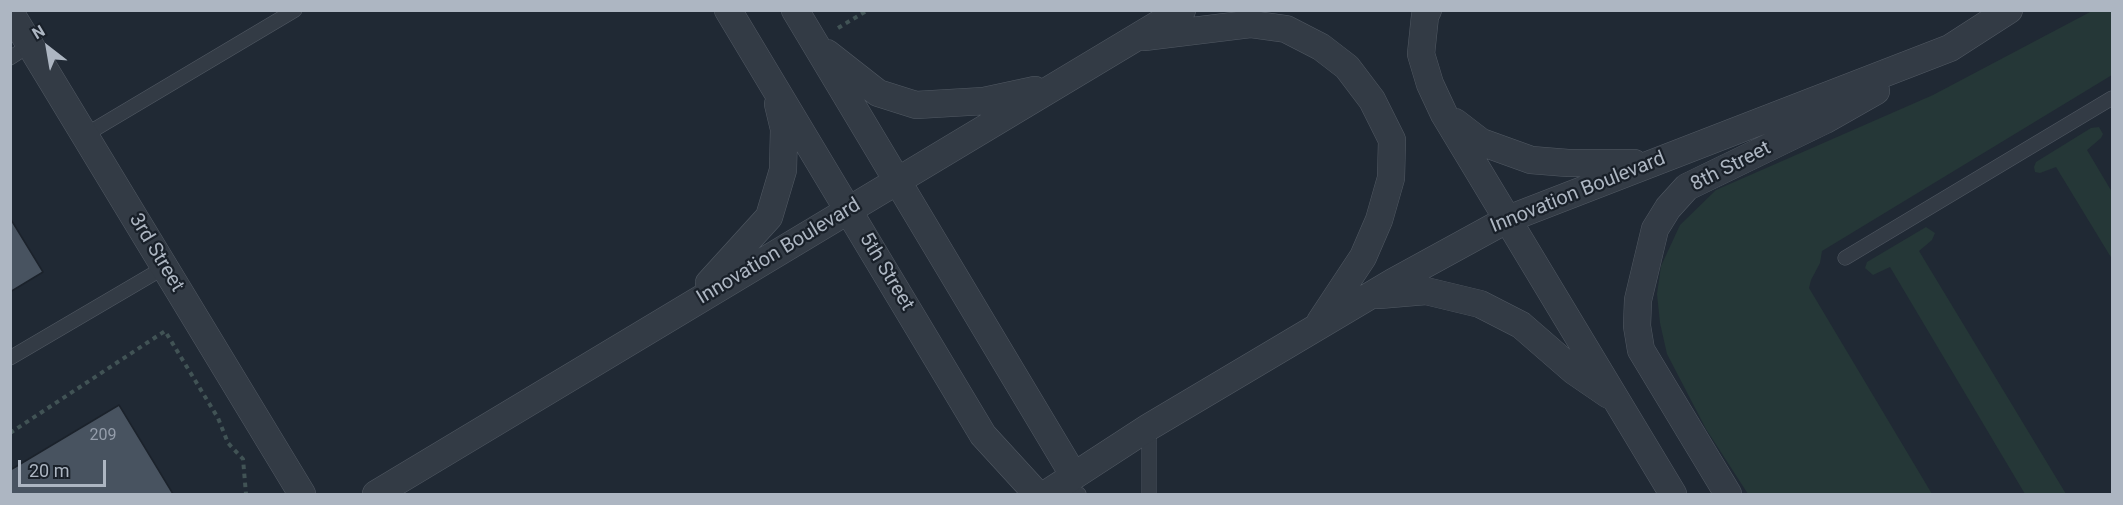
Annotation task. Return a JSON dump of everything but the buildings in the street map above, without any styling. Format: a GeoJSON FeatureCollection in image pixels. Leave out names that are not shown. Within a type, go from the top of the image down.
{"type":"FeatureCollection","features":[{"type":"Feature","properties":{"kind":"street","name":"5th Street"},"geometry":{"type":"LineString","coordinates":[[728,10],[983,435],[1058,490]]}},
{"type":"Feature","properties":{"kind":"street"},"geometry":{"type":"LineString","coordinates":[[795,10],[825,36],[878,93],[916,105],[984,101],[1054,87]]}},
{"type":"Feature","properties":{"kind":"street"},"geometry":{"type":"LineString","coordinates":[[1428,10],[1425,16],[1421,54],[1430,84],[1444,114],[1673,495]]}},
{"type":"Feature","properties":{"kind":"street","name":"Innovation Boulevard"},"geometry":{"type":"LineString","coordinates":[[1058,490],[1149,427],[1372,295],[1508,219],[1950,48],[2009,10]]}},
{"type":"Feature","properties":{"kind":"street","name":"3rd Street"},"geometry":{"type":"LineString","coordinates":[[10,12],[20,51],[85,135],[302,495]]}},
{"type":"Feature","properties":{"kind":"street","name":"Innovation Boulevard"},"geometry":{"type":"LineString","coordinates":[[376,495],[1177,12]]}},
{"type":"Feature","properties":{"kind":"street"},"geometry":{"type":"LineString","coordinates":[[1134,38],[1250,24],[1286,29],[1321,47],[1347,67],[1372,100],[1392,140],[1391,178],[1379,220],[1363,257],[1316,328]]}},
{"type":"Feature","properties":{"kind":"street"},"geometry":{"type":"LineString","coordinates":[[825,36],[1058,490]]}},
{"type":"Feature","properties":{"kind":"street","name":"8th Street"},"geometry":{"type":"LineString","coordinates":[[1728,495],[1641,350],[1637,326],[1638,300],[1655,229],[1668,208],[1687,187],[1825,120],[1950,48]]}},
{"type":"Feature","properties":{"kind":"street"},"geometry":{"type":"LineString","coordinates":[[684,310],[769,217],[783,170],[784,129],[774,86]]}},
{"type":"Feature","properties":{"kind":"street"},"geometry":{"type":"LineString","coordinates":[[1444,114],[1481,142],[1531,160],[1568,163],[1651,163]]}},
{"type":"Feature","properties":{"kind":"street"},"geometry":{"type":"LineString","coordinates":[[1372,295],[1426,291],[1480,304],[1521,325],[1574,371],[1616,399]]}},
{"type":"Feature","properties":{"kind":"lane"},"geometry":{"type":"LineString","coordinates":[[85,135],[295,10]]}},
{"type":"Feature","properties":{"kind":"lane"},"geometry":{"type":"LineString","coordinates":[[1845,258],[2112,98]]}},
{"type":"Feature","properties":{"kind":"lane"},"geometry":{"type":"LineString","coordinates":[[10,358],[165,267]]}},
{"type":"Feature","properties":{"kind":"lane"},"geometry":{"type":"LineString","coordinates":[[1149,427],[1149,495]]}},
{"type":"Feature","properties":{"kind":"path"},"geometry":{"type":"LineString","coordinates":[[825,36],[868,10]]}},
{"type":"Feature","properties":{"kind":"path"},"geometry":{"type":"LineString","coordinates":[[10,433],[165,331],[218,418],[228,443],[243,459],[246,495]]}},
{"type":"Feature","properties":{"kind":"shaded area"},"geometry":{"type":"Polygon","coordinates":[[[2092,11],[2112,11],[2112,75],[1822,251],[1820,263],[1811,280],[1809,288],[1932,494],[1748,494],[1706,429],[1667,354],[1660,323],[1657,294],[1661,266],[1680,225],[1716,190],[1933,95],[2092,11]]]}},
{"type":"Feature","properties":{"kind":"shaded area"},"geometry":{"type":"Polygon","coordinates":[[[2099,127],[2103,134],[2101,138],[2087,150],[2112,192],[2112,259],[2056,167],[2040,173],[2035,172],[2034,167],[2036,162],[2091,128],[2099,127]]]}},
{"type":"Feature","properties":{"kind":"shaded area"},"geometry":{"type":"Polygon","coordinates":[[[1926,227],[1935,233],[1932,240],[1919,251],[2066,494],[2025,494],[1890,267],[1873,275],[1865,268],[1867,262],[1926,227]]]}}]}
